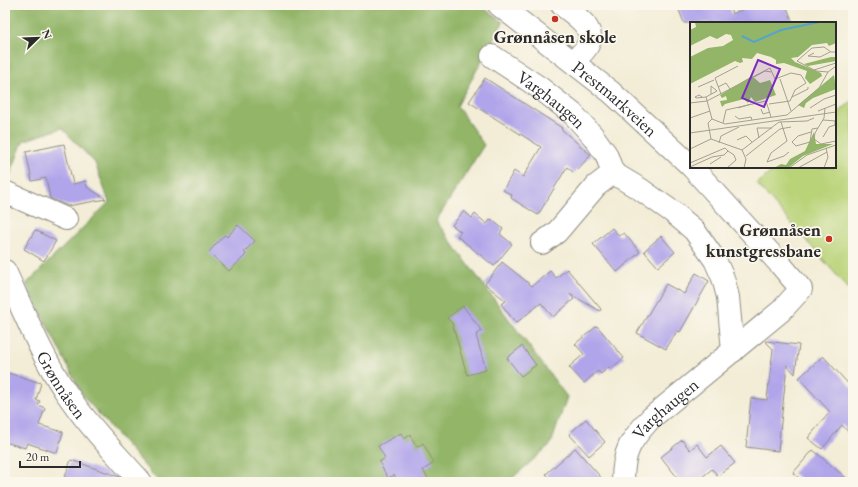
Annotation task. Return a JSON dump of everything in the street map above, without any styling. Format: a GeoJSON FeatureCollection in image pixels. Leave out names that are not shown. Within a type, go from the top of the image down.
{"type":"FeatureCollection","features":[{"type":"Feature","properties":{"kind":"street","name":"Prestmarkveien"},"geometry":{"type":"LineString","coordinates":[[499,5],[611,92],[690,166]]}},
{"type":"Feature","properties":{"kind":"street"},"geometry":{"type":"LineString","coordinates":[[562,5],[585,24],[590,34],[588,44],[573,62]]}},
{"type":"Feature","properties":{"kind":"street","name":"Varghaugen"},"geometry":{"type":"LineString","coordinates":[[492,56],[540,88],[572,114],[593,136],[606,154],[613,173]]}},
{"type":"Feature","properties":{"kind":"street","name":"Prestmarkveien"},"geometry":{"type":"LineString","coordinates":[[692,168],[801,289]]}},
{"type":"Feature","properties":{"kind":"street"},"geometry":{"type":"LineString","coordinates":[[542,243],[557,232],[596,186],[613,173],[674,213],[694,230],[704,242],[715,260],[723,278],[728,297],[733,351]]}},
{"type":"Feature","properties":{"kind":"street"},"geometry":{"type":"LineString","coordinates":[[5,192],[66,219]]}},
{"type":"Feature","properties":{"kind":"street","name":"Grønnåsen"},"geometry":{"type":"LineString","coordinates":[[5,271],[53,372],[71,401],[141,482]]}},
{"type":"Feature","properties":{"kind":"street","name":"Varghaugen"},"geometry":{"type":"LineString","coordinates":[[623,482],[623,466],[629,446],[639,431],[651,418],[781,311],[801,289]]}},
{"type":"Feature","properties":{"kind":"green space"},"geometry":{"type":"Polygon","coordinates":[[[5,5],[480,5],[503,22],[457,106],[484,145],[436,221],[567,397],[551,444],[508,482],[160,482],[156,479],[83,396],[26,284],[109,202],[95,163],[62,128],[23,141],[7,184],[5,183],[5,5]]]}},
{"type":"Feature","properties":{"kind":"green space","name":"Grønnåsen kunstgressbane"},"geometry":{"type":"Polygon","coordinates":[[[853,100],[853,294],[757,184],[776,168],[836,168],[836,115],[853,100]]]}},
{"type":"Feature","properties":{"kind":"building"},"geometry":{"type":"Polygon","coordinates":[[[677,5],[729,5],[732,14],[754,5],[786,5],[793,22],[690,22],[684,23],[677,5]]]}},
{"type":"Feature","properties":{"kind":"building"},"geometry":{"type":"Polygon","coordinates":[[[485,78],[562,128],[561,129],[591,155],[574,173],[567,167],[538,215],[511,198],[512,195],[503,190],[514,171],[523,177],[541,147],[469,102],[485,78]]]}},
{"type":"Feature","properties":{"kind":"building"},"geometry":{"type":"Polygon","coordinates":[[[64,144],[73,184],[86,181],[87,187],[106,199],[68,206],[50,198],[46,178],[32,181],[26,152],[64,144]]]}},
{"type":"Feature","properties":{"kind":"building"},"geometry":{"type":"Polygon","coordinates":[[[464,211],[472,218],[475,214],[487,224],[491,219],[503,229],[500,234],[512,244],[494,266],[457,236],[461,232],[452,225],[464,211]]]}},
{"type":"Feature","properties":{"kind":"building"},"geometry":{"type":"Polygon","coordinates":[[[238,225],[255,241],[244,252],[246,254],[244,257],[229,271],[209,252],[222,237],[225,235],[227,237],[238,225]]]}},
{"type":"Feature","properties":{"kind":"building"},"geometry":{"type":"Polygon","coordinates":[[[612,228],[619,236],[624,233],[640,252],[617,272],[593,244],[612,228]]]}},
{"type":"Feature","properties":{"kind":"building"},"geometry":{"type":"Polygon","coordinates":[[[35,230],[56,241],[44,261],[24,249],[35,230]]]}},
{"type":"Feature","properties":{"kind":"building"},"geometry":{"type":"Polygon","coordinates":[[[661,236],[675,252],[658,267],[644,251],[661,236]]]}},
{"type":"Feature","properties":{"kind":"building"},"geometry":{"type":"Polygon","coordinates":[[[502,262],[532,286],[550,271],[556,278],[567,269],[601,309],[600,311],[570,294],[574,299],[553,317],[541,303],[516,323],[501,304],[506,301],[485,284],[502,262]]]}},
{"type":"Feature","properties":{"kind":"building"},"geometry":{"type":"Polygon","coordinates":[[[696,273],[709,281],[680,332],[677,331],[666,349],[637,333],[666,284],[684,294],[696,273]]]}},
{"type":"Feature","properties":{"kind":"building"},"geometry":{"type":"Polygon","coordinates":[[[463,306],[482,331],[476,335],[486,370],[467,375],[452,323],[447,318],[463,306]]]}},
{"type":"Feature","properties":{"kind":"building"},"geometry":{"type":"Polygon","coordinates":[[[597,326],[624,358],[611,369],[609,367],[601,374],[598,371],[584,383],[569,367],[584,354],[575,344],[597,326]]]}},
{"type":"Feature","properties":{"kind":"building"},"geometry":{"type":"Polygon","coordinates":[[[765,341],[799,345],[795,374],[787,365],[778,451],[746,447],[751,398],[767,400],[773,349],[765,341]]]}},
{"type":"Feature","properties":{"kind":"building"},"geometry":{"type":"Polygon","coordinates":[[[522,346],[536,365],[521,376],[507,358],[522,346]]]}},
{"type":"Feature","properties":{"kind":"building"},"geometry":{"type":"Polygon","coordinates":[[[823,356],[853,389],[853,437],[842,425],[822,449],[808,438],[830,412],[799,378],[823,356]]]}},
{"type":"Feature","properties":{"kind":"building"},"geometry":{"type":"Polygon","coordinates":[[[5,372],[41,383],[36,400],[40,401],[38,405],[45,408],[39,425],[63,432],[57,453],[27,443],[25,448],[5,442],[5,372]]]}},
{"type":"Feature","properties":{"kind":"building"},"geometry":{"type":"Polygon","coordinates":[[[586,419],[605,442],[589,456],[569,434],[586,419]]]}},
{"type":"Feature","properties":{"kind":"building"},"geometry":{"type":"Polygon","coordinates":[[[401,433],[404,439],[410,435],[417,447],[423,443],[434,463],[423,470],[430,482],[398,482],[394,475],[388,478],[379,462],[385,458],[378,446],[401,433]]]}},
{"type":"Feature","properties":{"kind":"building"},"geometry":{"type":"Polygon","coordinates":[[[682,440],[690,450],[697,444],[707,457],[721,446],[735,463],[718,476],[712,469],[696,482],[681,482],[661,457],[682,440]]]}},
{"type":"Feature","properties":{"kind":"building"},"geometry":{"type":"Polygon","coordinates":[[[575,448],[605,482],[553,482],[546,474],[575,448]]]}},
{"type":"Feature","properties":{"kind":"building"},"geometry":{"type":"Polygon","coordinates":[[[813,450],[851,482],[804,482],[793,473],[813,450]]]}},
{"type":"Feature","properties":{"kind":"building"},"geometry":{"type":"Polygon","coordinates":[[[71,460],[120,477],[124,482],[63,482],[71,460]]]}},
{"type":"Feature","properties":{"kind":"place","name":"Grønnåsen skole"},"geometry":{"type":"Point","coordinates":[555,19]}},
{"type":"Feature","properties":{"kind":"place","name":"Grønnåsen kunstgressbane"},"geometry":{"type":"Point","coordinates":[829,239]}}]}
